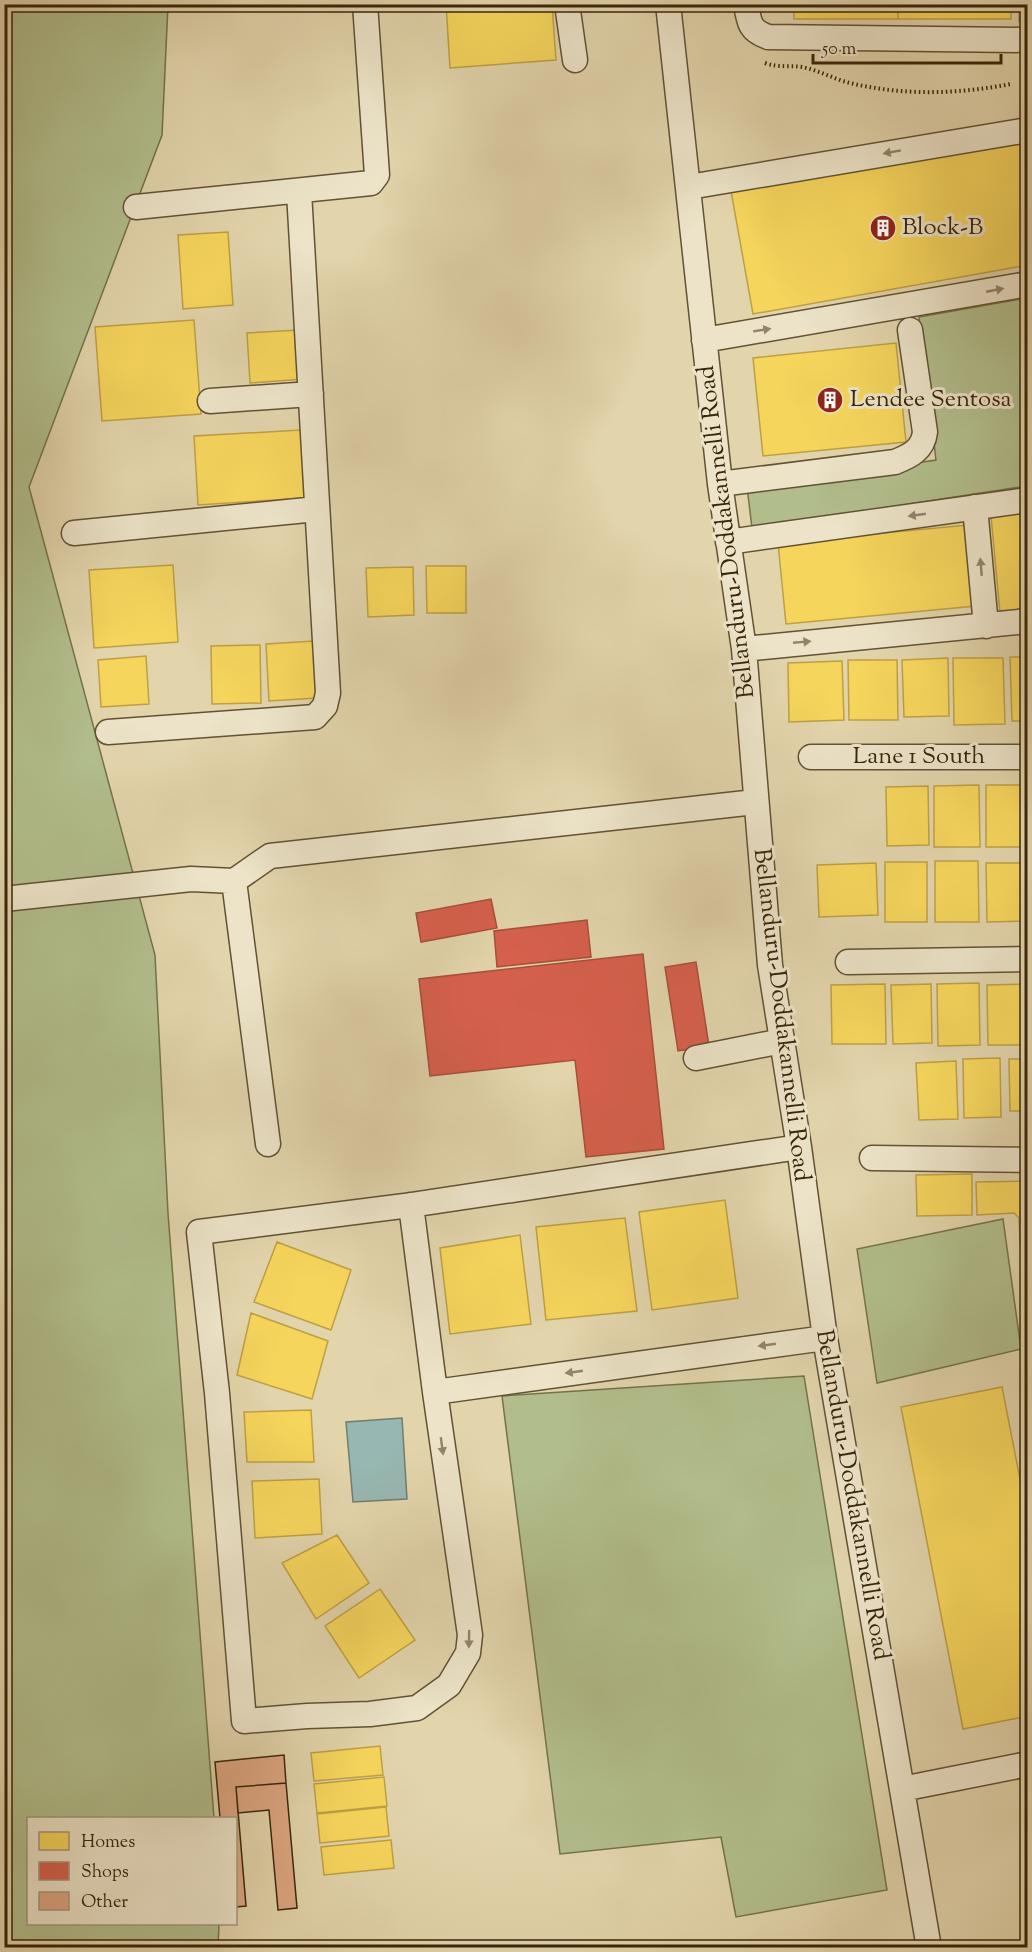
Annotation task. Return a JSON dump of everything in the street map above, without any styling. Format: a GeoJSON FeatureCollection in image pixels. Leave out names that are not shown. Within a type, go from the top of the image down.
{"type":"FeatureCollection","features":[{"type":"Feature","properties":{"kind":"street"},"geometry":{"type":"LineString","coordinates":[[136,207],[371,183],[377,175],[364,4]]}},
{"type":"Feature","properties":{"kind":"street"},"geometry":{"type":"LineString","coordinates":[[567,4],[575,60]]}},
{"type":"Feature","properties":{"kind":"street","name":"Bellanduru-Doddakannelli Road"},"geometry":{"type":"LineString","coordinates":[[668,4],[720,484],[744,649],[770,965],[825,1338],[929,1947]]}},
{"type":"Feature","properties":{"kind":"street"},"geometry":{"type":"LineString","coordinates":[[746,4],[750,25],[757,33],[768,37],[1028,40]]}},
{"type":"Feature","properties":{"kind":"street"},"geometry":{"type":"LineString","coordinates":[[689,187],[943,147],[1028,130]]}},
{"type":"Feature","properties":{"kind":"street"},"geometry":{"type":"LineString","coordinates":[[108,732],[315,717],[326,706],[328,693],[299,192]]}},
{"type":"Feature","properties":{"kind":"street"},"geometry":{"type":"LineString","coordinates":[[704,340],[954,292],[1028,284]]}},
{"type":"Feature","properties":{"kind":"street"},"geometry":{"type":"LineString","coordinates":[[720,484],[895,462],[911,456],[924,441],[925,432],[910,330]]}},
{"type":"Feature","properties":{"kind":"street"},"geometry":{"type":"LineString","coordinates":[[210,401],[311,394]]}},
{"type":"Feature","properties":{"kind":"street"},"geometry":{"type":"LineString","coordinates":[[728,542],[1028,500]]}},
{"type":"Feature","properties":{"kind":"street"},"geometry":{"type":"LineString","coordinates":[[975,507],[986,626]]}},
{"type":"Feature","properties":{"kind":"street"},"geometry":{"type":"LineString","coordinates":[[74,533],[317,509]]}},
{"type":"Feature","properties":{"kind":"street"},"geometry":{"type":"LineString","coordinates":[[744,649],[1028,621]]}},
{"type":"Feature","properties":{"kind":"street","name":"Lane 1 South"},"geometry":{"type":"LineString","coordinates":[[811,757],[1028,757]]}},
{"type":"Feature","properties":{"kind":"street"},"geometry":{"type":"LineString","coordinates":[[4,899],[190,879],[234,880],[270,856],[755,802]]}},
{"type":"Feature","properties":{"kind":"street"},"geometry":{"type":"LineString","coordinates":[[234,880],[268,1144]]}},
{"type":"Feature","properties":{"kind":"street"},"geometry":{"type":"LineString","coordinates":[[848,962],[1028,959]]}},
{"type":"Feature","properties":{"kind":"street"},"geometry":{"type":"LineString","coordinates":[[696,1058],[782,1041]]}},
{"type":"Feature","properties":{"kind":"street"},"geometry":{"type":"LineString","coordinates":[[411,1205],[470,1635],[468,1653],[448,1685],[417,1708],[370,1714],[244,1721],[217,1393],[199,1232],[411,1205],[798,1148]]}},
{"type":"Feature","properties":{"kind":"street"},"geometry":{"type":"LineString","coordinates":[[872,1158],[1028,1160]]}},
{"type":"Feature","properties":{"kind":"street"},"geometry":{"type":"LineString","coordinates":[[435,1392],[825,1338]]}},
{"type":"Feature","properties":{"kind":"street"},"geometry":{"type":"LineString","coordinates":[[902,1789],[1028,1764]]}},
{"type":"Feature","properties":{"kind":"path"},"geometry":{"type":"LineString","coordinates":[[758,60],[787,68],[802,67],[851,83],[910,92],[944,93],[1011,84]]}},
{"type":"Feature","properties":{"kind":"green space"},"geometry":{"type":"Polygon","coordinates":[[[5,5],[168,5],[162,135],[29,487],[155,955],[168,1213],[214,1817],[27,1817],[27,1925],[219,1925],[218,1947],[5,1948],[5,5]]]}},
{"type":"Feature","properties":{"kind":"green space"},"geometry":{"type":"Polygon","coordinates":[[[1027,298],[1027,486],[752,528],[747,487],[936,460],[919,317],[1027,298]]]}},
{"type":"Feature","properties":{"kind":"green space"},"geometry":{"type":"Polygon","coordinates":[[[1003,1219],[1021,1349],[877,1383],[857,1249],[1003,1219]]]}},
{"type":"Feature","properties":{"kind":"green space"},"geometry":{"type":"Polygon","coordinates":[[[804,1376],[887,1890],[736,1917],[721,1837],[560,1854],[502,1396],[804,1376]]]}},
{"type":"Feature","properties":{"kind":"water"},"geometry":{"type":"Polygon","coordinates":[[[402,1418],[407,1499],[353,1502],[346,1422],[402,1418]]]}},
{"type":"Feature","properties":{"kind":"building: Homes"},"geometry":{"type":"Polygon","coordinates":[[[446,4],[552,4],[556,60],[450,68],[446,4]]]}},
{"type":"Feature","properties":{"kind":"building: Homes"},"geometry":{"type":"Polygon","coordinates":[[[794,4],[898,4],[898,19],[794,19],[794,4]]]}},
{"type":"Feature","properties":{"kind":"building: Homes"},"geometry":{"type":"Polygon","coordinates":[[[898,4],[1011,4],[1011,19],[898,19],[898,4]]]}},
{"type":"Feature","properties":{"kind":"building: Homes"},"geometry":{"type":"Polygon","coordinates":[[[1019,4],[1028,4],[1028,22],[1019,22],[1019,4]]]}},
{"type":"Feature","properties":{"kind":"building: Homes","name":"Block-B"},"geometry":{"type":"Polygon","coordinates":[[[1028,138],[1028,265],[753,314],[731,191],[1028,138]]]}},
{"type":"Feature","properties":{"kind":"building: Homes"},"geometry":{"type":"Polygon","coordinates":[[[228,232],[233,305],[183,309],[178,235],[228,232]]]}},
{"type":"Feature","properties":{"kind":"building: Homes"},"geometry":{"type":"Polygon","coordinates":[[[194,320],[201,414],[102,421],[95,327],[194,320]]]}},
{"type":"Feature","properties":{"kind":"building: Homes"},"geometry":{"type":"Polygon","coordinates":[[[299,330],[303,379],[250,383],[247,333],[299,330]]]}},
{"type":"Feature","properties":{"kind":"building: Homes","name":"Lendee Sentosa"},"geometry":{"type":"Polygon","coordinates":[[[896,343],[906,442],[763,456],[753,358],[896,343]]]}},
{"type":"Feature","properties":{"kind":"building: Homes"},"geometry":{"type":"Polygon","coordinates":[[[301,430],[305,498],[198,505],[194,436],[301,430]]]}},
{"type":"Feature","properties":{"kind":"building: Homes"},"geometry":{"type":"Polygon","coordinates":[[[1028,512],[1028,610],[1000,613],[991,516],[1028,512]]]}},
{"type":"Feature","properties":{"kind":"building: Homes"},"geometry":{"type":"Polygon","coordinates":[[[968,525],[976,606],[786,624],[778,543],[968,525]]]}},
{"type":"Feature","properties":{"kind":"building: Homes"},"geometry":{"type":"Polygon","coordinates":[[[173,565],[178,642],[94,648],[89,570],[173,565]]]}},
{"type":"Feature","properties":{"kind":"building: Homes"},"geometry":{"type":"Polygon","coordinates":[[[426,566],[466,566],[466,613],[427,613],[426,566]]]}},
{"type":"Feature","properties":{"kind":"building: Homes"},"geometry":{"type":"Polygon","coordinates":[[[413,567],[414,615],[368,617],[366,568],[413,567]]]}},
{"type":"Feature","properties":{"kind":"building: Homes"},"geometry":{"type":"Polygon","coordinates":[[[314,641],[317,698],[269,701],[266,644],[314,641]]]}},
{"type":"Feature","properties":{"kind":"building: Homes"},"geometry":{"type":"Polygon","coordinates":[[[260,645],[261,703],[212,704],[211,646],[260,645]]]}},
{"type":"Feature","properties":{"kind":"building: Homes"},"geometry":{"type":"Polygon","coordinates":[[[146,656],[149,704],[101,707],[98,660],[146,656]]]}},
{"type":"Feature","properties":{"kind":"building: Homes"},"geometry":{"type":"Polygon","coordinates":[[[1010,657],[1028,657],[1028,721],[1012,721],[1010,657]]]}},
{"type":"Feature","properties":{"kind":"building: Homes"},"geometry":{"type":"Polygon","coordinates":[[[948,658],[949,716],[904,717],[902,660],[948,658]]]}},
{"type":"Feature","properties":{"kind":"building: Homes"},"geometry":{"type":"Polygon","coordinates":[[[953,658],[1003,658],[1005,724],[954,725],[953,658]]]}},
{"type":"Feature","properties":{"kind":"building: Homes"},"geometry":{"type":"Polygon","coordinates":[[[848,660],[897,660],[898,720],[849,720],[848,660]]]}},
{"type":"Feature","properties":{"kind":"building: Homes"},"geometry":{"type":"Polygon","coordinates":[[[842,661],[844,720],[789,722],[788,663],[842,661]]]}},
{"type":"Feature","properties":{"kind":"building: Homes"},"geometry":{"type":"Polygon","coordinates":[[[979,785],[980,847],[934,847],[934,786],[979,785]]]}},
{"type":"Feature","properties":{"kind":"building: Homes"},"geometry":{"type":"Polygon","coordinates":[[[986,785],[1028,785],[1028,847],[986,847],[986,785]]]}},
{"type":"Feature","properties":{"kind":"building: Homes"},"geometry":{"type":"Polygon","coordinates":[[[928,786],[929,845],[887,846],[886,787],[928,786]]]}},
{"type":"Feature","properties":{"kind":"building: Homes"},"geometry":{"type":"Polygon","coordinates":[[[935,861],[978,861],[979,922],[935,922],[935,861]]]}},
{"type":"Feature","properties":{"kind":"building: Homes"},"geometry":{"type":"Polygon","coordinates":[[[885,862],[927,862],[927,922],[885,922],[885,862]]]}},
{"type":"Feature","properties":{"kind":"building: Homes"},"geometry":{"type":"Polygon","coordinates":[[[876,863],[878,915],[819,917],[817,865],[876,863]]]}},
{"type":"Feature","properties":{"kind":"building: Homes"},"geometry":{"type":"Polygon","coordinates":[[[986,863],[1028,863],[1028,921],[987,922],[986,863]]]}},
{"type":"Feature","properties":{"kind":"building: Homes"},"geometry":{"type":"Polygon","coordinates":[[[979,983],[980,1045],[938,1046],[937,984],[979,983]]]}},
{"type":"Feature","properties":{"kind":"building: Homes"},"geometry":{"type":"Polygon","coordinates":[[[885,984],[886,1044],[832,1044],[831,985],[885,984]]]}},
{"type":"Feature","properties":{"kind":"building: Homes"},"geometry":{"type":"Polygon","coordinates":[[[931,984],[932,1043],[893,1044],[891,985],[931,984]]]}},
{"type":"Feature","properties":{"kind":"building: Homes"},"geometry":{"type":"Polygon","coordinates":[[[1028,984],[1028,1045],[988,1045],[987,985],[1028,984]]]}},
{"type":"Feature","properties":{"kind":"building: Homes"},"geometry":{"type":"Polygon","coordinates":[[[1000,1058],[1001,1117],[964,1118],[963,1059],[1000,1058]]]}},
{"type":"Feature","properties":{"kind":"building: Homes"},"geometry":{"type":"Polygon","coordinates":[[[1009,1059],[1028,1059],[1028,1111],[1010,1111],[1009,1059]]]}},
{"type":"Feature","properties":{"kind":"building: Homes"},"geometry":{"type":"Polygon","coordinates":[[[956,1061],[958,1119],[919,1120],[916,1063],[956,1061]]]}},
{"type":"Feature","properties":{"kind":"building: Homes"},"geometry":{"type":"Polygon","coordinates":[[[972,1174],[972,1215],[917,1216],[916,1175],[972,1174]]]}},
{"type":"Feature","properties":{"kind":"building: Homes"},"geometry":{"type":"Polygon","coordinates":[[[1028,1181],[1028,1243],[1020,1243],[1019,1218],[1014,1213],[977,1215],[976,1182],[1028,1181]]]}},
{"type":"Feature","properties":{"kind":"building: Homes"},"geometry":{"type":"Polygon","coordinates":[[[725,1200],[738,1298],[652,1310],[639,1212],[725,1200]]]}},
{"type":"Feature","properties":{"kind":"building: Homes"},"geometry":{"type":"Polygon","coordinates":[[[625,1218],[637,1311],[546,1320],[536,1227],[625,1218]]]}},
{"type":"Feature","properties":{"kind":"building: Homes"},"geometry":{"type":"Polygon","coordinates":[[[520,1235],[531,1324],[450,1334],[440,1248],[520,1235]]]}},
{"type":"Feature","properties":{"kind":"building: Homes"},"geometry":{"type":"Polygon","coordinates":[[[277,1242],[351,1270],[331,1330],[254,1302],[277,1242]]]}},
{"type":"Feature","properties":{"kind":"building: Homes"},"geometry":{"type":"Polygon","coordinates":[[[251,1313],[328,1341],[312,1399],[237,1375],[251,1313]]]}},
{"type":"Feature","properties":{"kind":"building: Homes"},"geometry":{"type":"Polygon","coordinates":[[[1002,1387],[1028,1520],[1028,1716],[963,1729],[901,1407],[1002,1387]]]}},
{"type":"Feature","properties":{"kind":"building: Homes"},"geometry":{"type":"Polygon","coordinates":[[[311,1410],[314,1462],[247,1462],[244,1412],[311,1410]]]}},
{"type":"Feature","properties":{"kind":"building: Homes"},"geometry":{"type":"Polygon","coordinates":[[[319,1479],[322,1534],[255,1538],[252,1481],[319,1479]]]}},
{"type":"Feature","properties":{"kind":"building: Homes"},"geometry":{"type":"Polygon","coordinates":[[[337,1535],[369,1583],[316,1619],[282,1563],[337,1535]]]}},
{"type":"Feature","properties":{"kind":"building: Homes"},"geometry":{"type":"Polygon","coordinates":[[[380,1589],[415,1640],[359,1678],[325,1626],[380,1589]]]}},
{"type":"Feature","properties":{"kind":"building: Homes"},"geometry":{"type":"Polygon","coordinates":[[[380,1746],[383,1775],[314,1781],[311,1753],[380,1746]]]}},
{"type":"Feature","properties":{"kind":"building: Homes"},"geometry":{"type":"Polygon","coordinates":[[[384,1777],[387,1806],[317,1813],[314,1784],[384,1777]]]}},
{"type":"Feature","properties":{"kind":"building: Homes"},"geometry":{"type":"Polygon","coordinates":[[[386,1807],[389,1836],[320,1843],[317,1814],[386,1807]]]}},
{"type":"Feature","properties":{"kind":"building: Homes"},"geometry":{"type":"Polygon","coordinates":[[[391,1840],[394,1868],[324,1875],[321,1847],[391,1840]]]}},
{"type":"Feature","properties":{"kind":"building: Shops"},"geometry":{"type":"Polygon","coordinates":[[[491,899],[497,928],[421,942],[416,913],[491,899]]]}},
{"type":"Feature","properties":{"kind":"building: Shops"},"geometry":{"type":"Polygon","coordinates":[[[587,920],[591,957],[497,967],[494,931],[587,920]]]}},
{"type":"Feature","properties":{"kind":"building: Shops"},"geometry":{"type":"Polygon","coordinates":[[[643,954],[664,1149],[586,1157],[575,1060],[430,1076],[419,979],[643,954]]]}},
{"type":"Feature","properties":{"kind":"building: Shops"},"geometry":{"type":"Polygon","coordinates":[[[696,962],[709,1046],[678,1051],[665,967],[696,962]]]}},
{"type":"Feature","properties":{"kind":"building: Other"},"geometry":{"type":"Polygon","coordinates":[[[284,1755],[286,1783],[236,1787],[246,1906],[237,1907],[237,1817],[220,1817],[215,1762],[284,1755]]]}},
{"type":"Feature","properties":{"kind":"building: Other"},"geometry":{"type":"Polygon","coordinates":[[[286,1783],[297,1908],[278,1910],[269,1810],[238,1813],[236,1787],[286,1783]]]}},
{"type":"Feature","properties":{"kind":"place","name":"Block-B"},"geometry":{"type":"Point","coordinates":[883,228]}},
{"type":"Feature","properties":{"kind":"place","name":"Lendee Sentosa"},"geometry":{"type":"Point","coordinates":[830,400]}}]}
